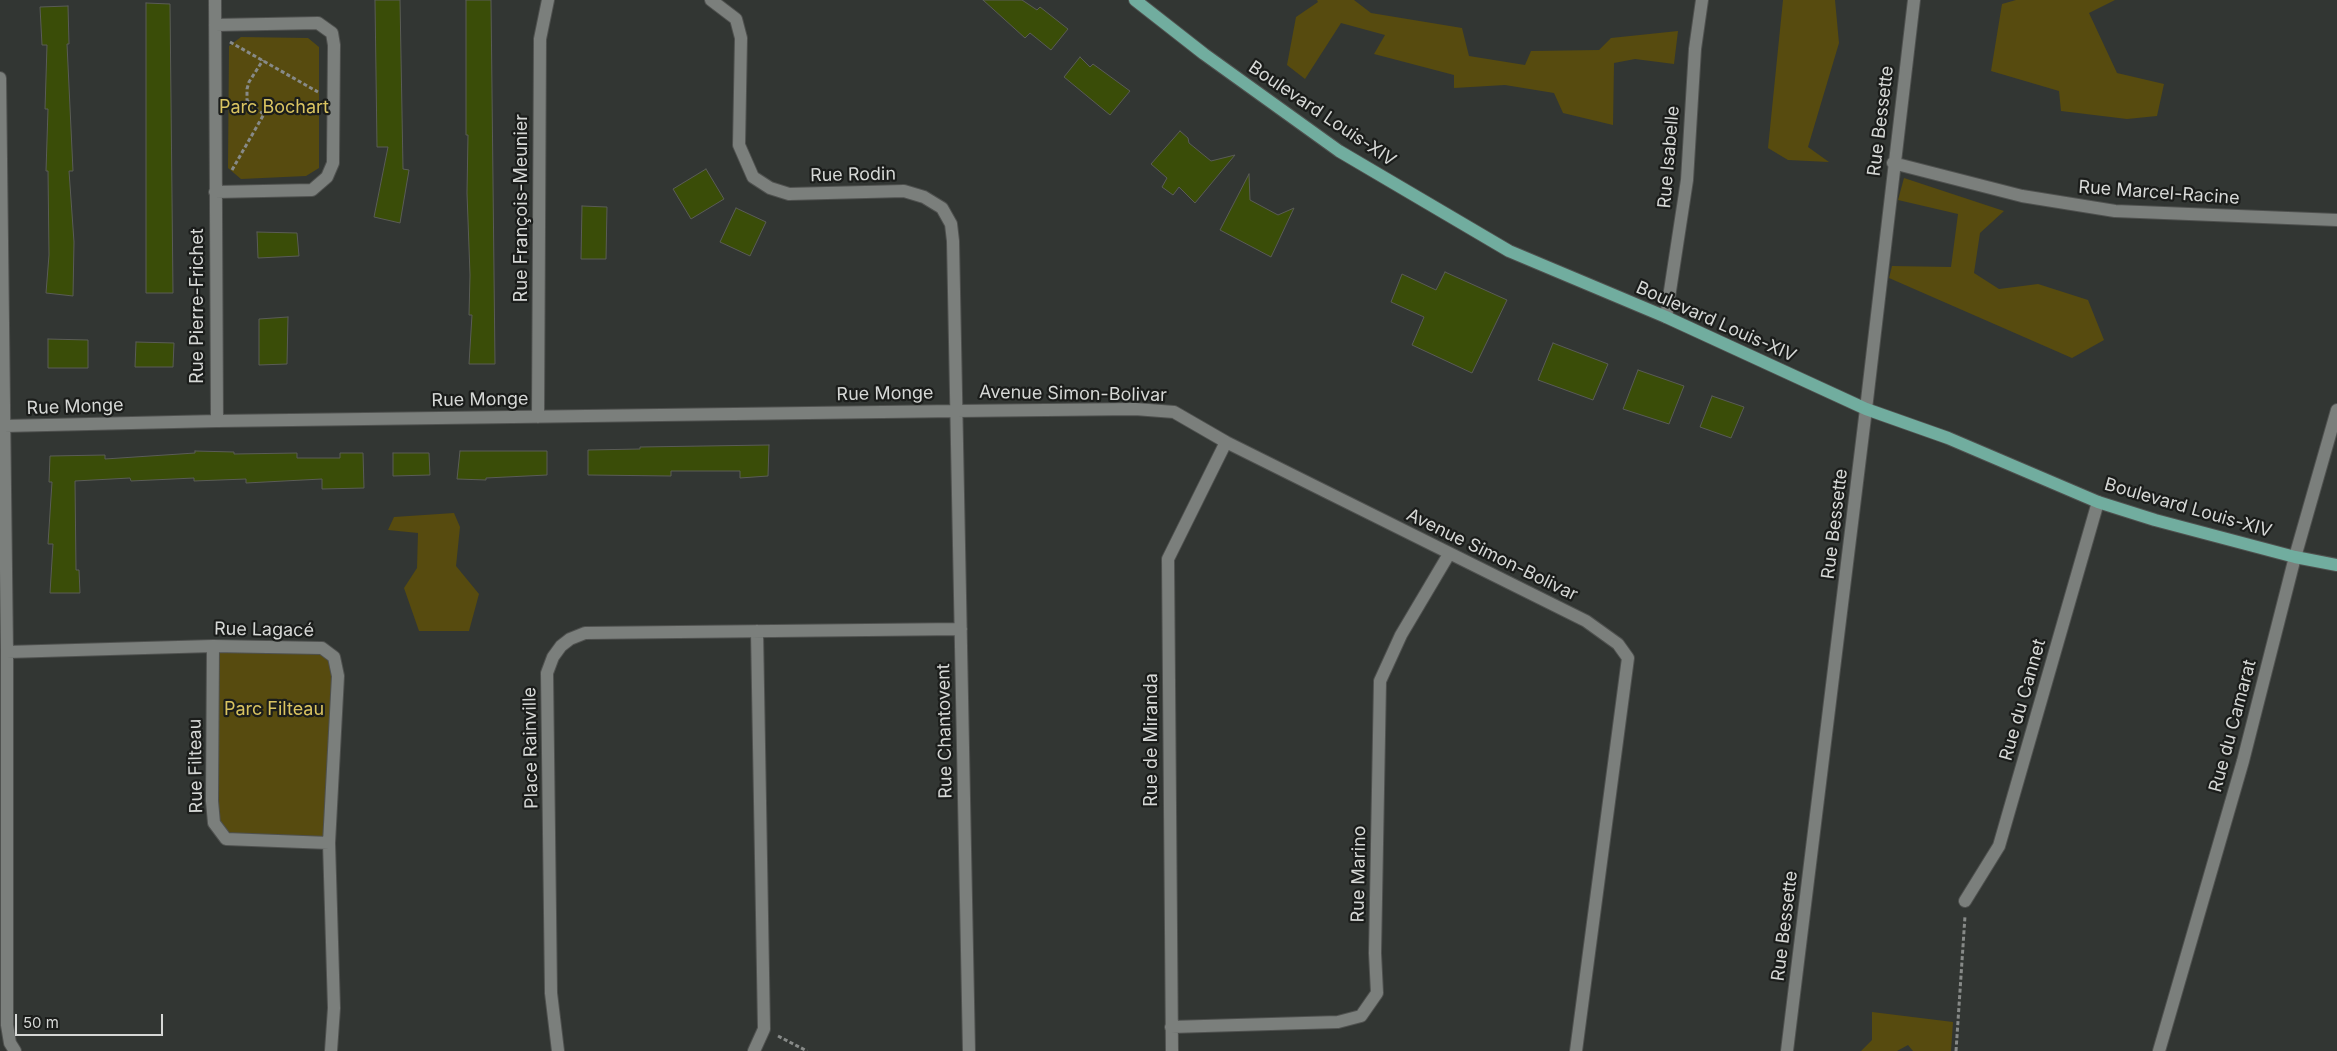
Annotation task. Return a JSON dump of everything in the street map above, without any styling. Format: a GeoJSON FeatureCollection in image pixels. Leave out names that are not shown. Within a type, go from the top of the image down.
{"type":"FeatureCollection","features":[{"type":"Feature","properties":{"kind":"main road","name":"Boulevard Louis-XIV"},"geometry":{"type":"LineString","coordinates":[[1135,0],[1204,54],[1339,151],[1509,251],[1666,318],[1866,409],[1948,438],[2098,502],[2155,520],[2337,566]]}},
{"type":"Feature","properties":{"kind":"street","name":"Rue Pierre-Frichet"},"geometry":{"type":"LineString","coordinates":[[215,0],[217,421]]}},
{"type":"Feature","properties":{"kind":"street","name":"Rue François-Meunier"},"geometry":{"type":"LineString","coordinates":[[538,417],[540,39],[548,0]]}},
{"type":"Feature","properties":{"kind":"street","name":"Rue Rodin"},"geometry":{"type":"LineString","coordinates":[[712,0],[736,19],[741,38],[740,145],[753,177],[770,188],[790,194],[904,191],[924,197],[942,208],[951,224],[953,241],[956,411]]}},
{"type":"Feature","properties":{"kind":"street","name":"Rue Isabelle"},"geometry":{"type":"LineString","coordinates":[[1666,318],[1687,180],[1695,49],[1702,0]]}},
{"type":"Feature","properties":{"kind":"street","name":"Rue Bessette"},"geometry":{"type":"LineString","coordinates":[[1787,1051],[1914,0]]}},
{"type":"Feature","properties":{"kind":"street"},"geometry":{"type":"LineString","coordinates":[[215,29],[318,23],[332,33],[334,45],[333,163],[327,177],[312,190],[215,192]]}},
{"type":"Feature","properties":{"kind":"street"},"geometry":{"type":"LineString","coordinates":[[0,78],[7,652],[3,809],[7,1025],[10,1043],[15,1051]]}},
{"type":"Feature","properties":{"kind":"street","name":"Rue Marcel-Racine"},"geometry":{"type":"LineString","coordinates":[[1894,163],[2022,196],[2115,211],[2337,220]]}},
{"type":"Feature","properties":{"kind":"street","name":"Avenue Simon-Bolivar"},"geometry":{"type":"LineString","coordinates":[[956,411],[1135,409],[1174,412],[1226,442],[1448,554],[1586,620],[1618,644],[1628,658],[1576,1051]]}},
{"type":"Feature","properties":{"kind":"street","name":"Rue du Camarat"},"geometry":{"type":"LineString","coordinates":[[2159,1051],[2241,770],[2296,557],[2337,410]]}},
{"type":"Feature","properties":{"kind":"street","name":"Rue Monge"},"geometry":{"type":"LineString","coordinates":[[4,426],[217,421],[956,411]]}},
{"type":"Feature","properties":{"kind":"street","name":"Rue Chantovent"},"geometry":{"type":"LineString","coordinates":[[956,411],[969,1051]]}},
{"type":"Feature","properties":{"kind":"street","name":"Rue de Miranda"},"geometry":{"type":"LineString","coordinates":[[1172,1051],[1168,559],[1226,442]]}},
{"type":"Feature","properties":{"kind":"street","name":"Rue du Cannet"},"geometry":{"type":"LineString","coordinates":[[1966,901],[1999,846],[2098,502]]}},
{"type":"Feature","properties":{"kind":"street","name":"Rue Marino"},"geometry":{"type":"LineString","coordinates":[[1171,1027],[1338,1022],[1361,1016],[1377,993],[1380,681],[1401,635],[1448,554]]}},
{"type":"Feature","properties":{"kind":"street","name":"Place Rainville"},"geometry":{"type":"LineString","coordinates":[[558,1051],[552,1001],[547,673],[553,657],[561,646],[570,639],[585,633],[961,629]]}},
{"type":"Feature","properties":{"kind":"street"},"geometry":{"type":"LineString","coordinates":[[754,1051],[761,1041],[764,1029],[756,630]]}},
{"type":"Feature","properties":{"kind":"street","name":"Rue Lagacé"},"geometry":{"type":"LineString","coordinates":[[7,652],[213,646],[322,648],[334,657],[338,676],[329,843],[334,1008],[331,1051]]}},
{"type":"Feature","properties":{"kind":"street","name":"Rue Filteau"},"geometry":{"type":"LineString","coordinates":[[213,646],[212,801],[214,823],[226,839],[329,843]]}},
{"type":"Feature","properties":{"kind":"path"},"geometry":{"type":"LineString","coordinates":[[215,29],[263,60],[334,100]]}},
{"type":"Feature","properties":{"kind":"path"},"geometry":{"type":"LineString","coordinates":[[215,192],[230,174],[264,114],[254,108],[247,100],[249,82],[263,60]]}},
{"type":"Feature","properties":{"kind":"path"},"geometry":{"type":"LineString","coordinates":[[1956,1051],[1966,901]]}},
{"type":"Feature","properties":{"kind":"path"},"geometry":{"type":"LineString","coordinates":[[764,1029],[807,1051]]}},
{"type":"Feature","properties":{"kind":"green space"},"geometry":{"type":"Polygon","coordinates":[[[1317,0],[1354,0],[1371,13],[1462,28],[1469,56],[1525,65],[1531,51],[1599,50],[1611,38],[1678,31],[1674,64],[1635,59],[1614,63],[1613,125],[1563,113],[1554,93],[1505,85],[1454,88],[1454,75],[1374,54],[1385,35],[1341,23],[1305,79],[1287,65],[1296,17],[1318,2],[1317,0]]]}},
{"type":"Feature","properties":{"kind":"green space"},"geometry":{"type":"Polygon","coordinates":[[[1783,0],[1835,0],[1839,43],[1808,147],[1829,162],[1788,160],[1768,148],[1783,0]]]}},
{"type":"Feature","properties":{"kind":"green space"},"geometry":{"type":"Polygon","coordinates":[[[2016,0],[2115,0],[2089,13],[2117,73],[2164,84],[2157,116],[2127,119],[2061,111],[2059,91],[1991,71],[2002,4],[2016,0]]]}},
{"type":"Feature","properties":{"kind":"green space","name":"Parc Bochart"},"geometry":{"type":"Polygon","coordinates":[[[241,37],[308,38],[319,47],[319,168],[306,176],[241,179],[228,168],[229,46],[241,37]]]}},
{"type":"Feature","properties":{"kind":"green space"},"geometry":{"type":"Polygon","coordinates":[[[1904,178],[2004,211],[1980,233],[1974,273],[1999,289],[2038,284],[2088,300],[2104,340],[2072,358],[1889,278],[1892,266],[1951,267],[1958,214],[1898,200],[1904,178]]]}},
{"type":"Feature","properties":{"kind":"green space"},"geometry":{"type":"Polygon","coordinates":[[[454,513],[460,527],[456,566],[479,594],[469,631],[419,631],[404,588],[417,568],[418,533],[388,530],[394,517],[454,513]]]}},
{"type":"Feature","properties":{"kind":"green space","name":"Parc Filteau"},"geometry":{"type":"Polygon","coordinates":[[[213,646],[322,648],[334,657],[329,843],[226,839],[214,823],[213,646]]]}},
{"type":"Feature","properties":{"kind":"green space"},"geometry":{"type":"Polygon","coordinates":[[[1872,1012],[1953,1022],[1951,1051],[1913,1051],[1908,1045],[1897,1051],[1861,1051],[1872,1040],[1872,1012]]]}},
{"type":"Feature","properties":{"kind":"building"},"geometry":{"type":"Polygon","coordinates":[[[375,0],[400,0],[403,169],[409,170],[400,223],[374,217],[388,147],[377,147],[375,0]]]}},
{"type":"Feature","properties":{"kind":"building"},"geometry":{"type":"Polygon","coordinates":[[[466,0],[491,0],[495,364],[469,364],[472,315],[469,315],[466,0]]]}},
{"type":"Feature","properties":{"kind":"building"},"geometry":{"type":"Polygon","coordinates":[[[983,0],[1022,0],[1037,10],[1040,7],[1068,29],[1051,50],[1030,33],[1025,38],[983,0]]]}},
{"type":"Feature","properties":{"kind":"building"},"geometry":{"type":"Polygon","coordinates":[[[146,3],[170,4],[173,293],[146,293],[146,3]]]}},
{"type":"Feature","properties":{"kind":"building"},"geometry":{"type":"Polygon","coordinates":[[[68,6],[69,44],[67,44],[73,171],[69,171],[74,242],[73,296],[46,293],[49,255],[48,171],[46,171],[48,109],[45,109],[47,45],[42,45],[40,7],[68,6]]]}},
{"type":"Feature","properties":{"kind":"building"},"geometry":{"type":"Polygon","coordinates":[[[1080,57],[1090,67],[1093,64],[1130,91],[1110,115],[1064,77],[1080,57]]]}},
{"type":"Feature","properties":{"kind":"building"},"geometry":{"type":"Polygon","coordinates":[[[1180,131],[1188,138],[1189,143],[1211,161],[1235,155],[1195,203],[1179,187],[1173,195],[1162,187],[1167,178],[1151,164],[1180,131]]]}},
{"type":"Feature","properties":{"kind":"building"},"geometry":{"type":"Polygon","coordinates":[[[706,169],[724,199],[691,219],[673,189],[706,169]]]}},
{"type":"Feature","properties":{"kind":"building"},"geometry":{"type":"Polygon","coordinates":[[[1249,174],[1250,200],[1278,215],[1294,208],[1271,257],[1220,230],[1249,174]]]}},
{"type":"Feature","properties":{"kind":"building"},"geometry":{"type":"Polygon","coordinates":[[[582,206],[607,207],[606,259],[581,259],[582,206]]]}},
{"type":"Feature","properties":{"kind":"building"},"geometry":{"type":"Polygon","coordinates":[[[736,208],[766,222],[750,256],[720,242],[736,208]]]}},
{"type":"Feature","properties":{"kind":"building"},"geometry":{"type":"Polygon","coordinates":[[[257,232],[297,233],[299,256],[258,258],[257,232]]]}},
{"type":"Feature","properties":{"kind":"building"},"geometry":{"type":"Polygon","coordinates":[[[1445,272],[1507,300],[1472,373],[1412,345],[1424,317],[1391,302],[1402,274],[1436,290],[1445,272]]]}},
{"type":"Feature","properties":{"kind":"building"},"geometry":{"type":"Polygon","coordinates":[[[288,317],[287,364],[259,365],[259,319],[288,317]]]}},
{"type":"Feature","properties":{"kind":"building"},"geometry":{"type":"Polygon","coordinates":[[[48,339],[88,340],[88,368],[48,368],[48,339]]]}},
{"type":"Feature","properties":{"kind":"building"},"geometry":{"type":"Polygon","coordinates":[[[136,342],[174,343],[173,367],[135,367],[136,342]]]}},
{"type":"Feature","properties":{"kind":"building"},"geometry":{"type":"Polygon","coordinates":[[[1553,343],[1608,364],[1593,400],[1538,380],[1553,343]]]}},
{"type":"Feature","properties":{"kind":"building"},"geometry":{"type":"Polygon","coordinates":[[[1638,370],[1684,386],[1669,424],[1623,409],[1638,370]]]}},
{"type":"Feature","properties":{"kind":"building"},"geometry":{"type":"Polygon","coordinates":[[[1712,396],[1744,407],[1731,438],[1700,427],[1712,396]]]}},
{"type":"Feature","properties":{"kind":"building"},"geometry":{"type":"Polygon","coordinates":[[[769,445],[768,476],[740,478],[740,471],[671,471],[671,476],[588,475],[588,450],[640,449],[640,447],[769,445]]]}},
{"type":"Feature","properties":{"kind":"building"},"geometry":{"type":"Polygon","coordinates":[[[195,451],[234,452],[234,454],[297,453],[297,458],[340,458],[340,453],[363,453],[364,488],[322,489],[322,479],[246,483],[246,479],[194,481],[194,478],[131,481],[130,478],[75,481],[76,570],[79,570],[80,593],[50,593],[53,544],[48,544],[52,482],[49,482],[50,456],[105,455],[105,459],[195,453],[195,451]]]}},
{"type":"Feature","properties":{"kind":"building"},"geometry":{"type":"Polygon","coordinates":[[[460,451],[547,451],[547,475],[486,478],[486,480],[457,479],[460,451]]]}},
{"type":"Feature","properties":{"kind":"building"},"geometry":{"type":"Polygon","coordinates":[[[393,453],[429,453],[430,475],[393,476],[393,453]]]}}]}
